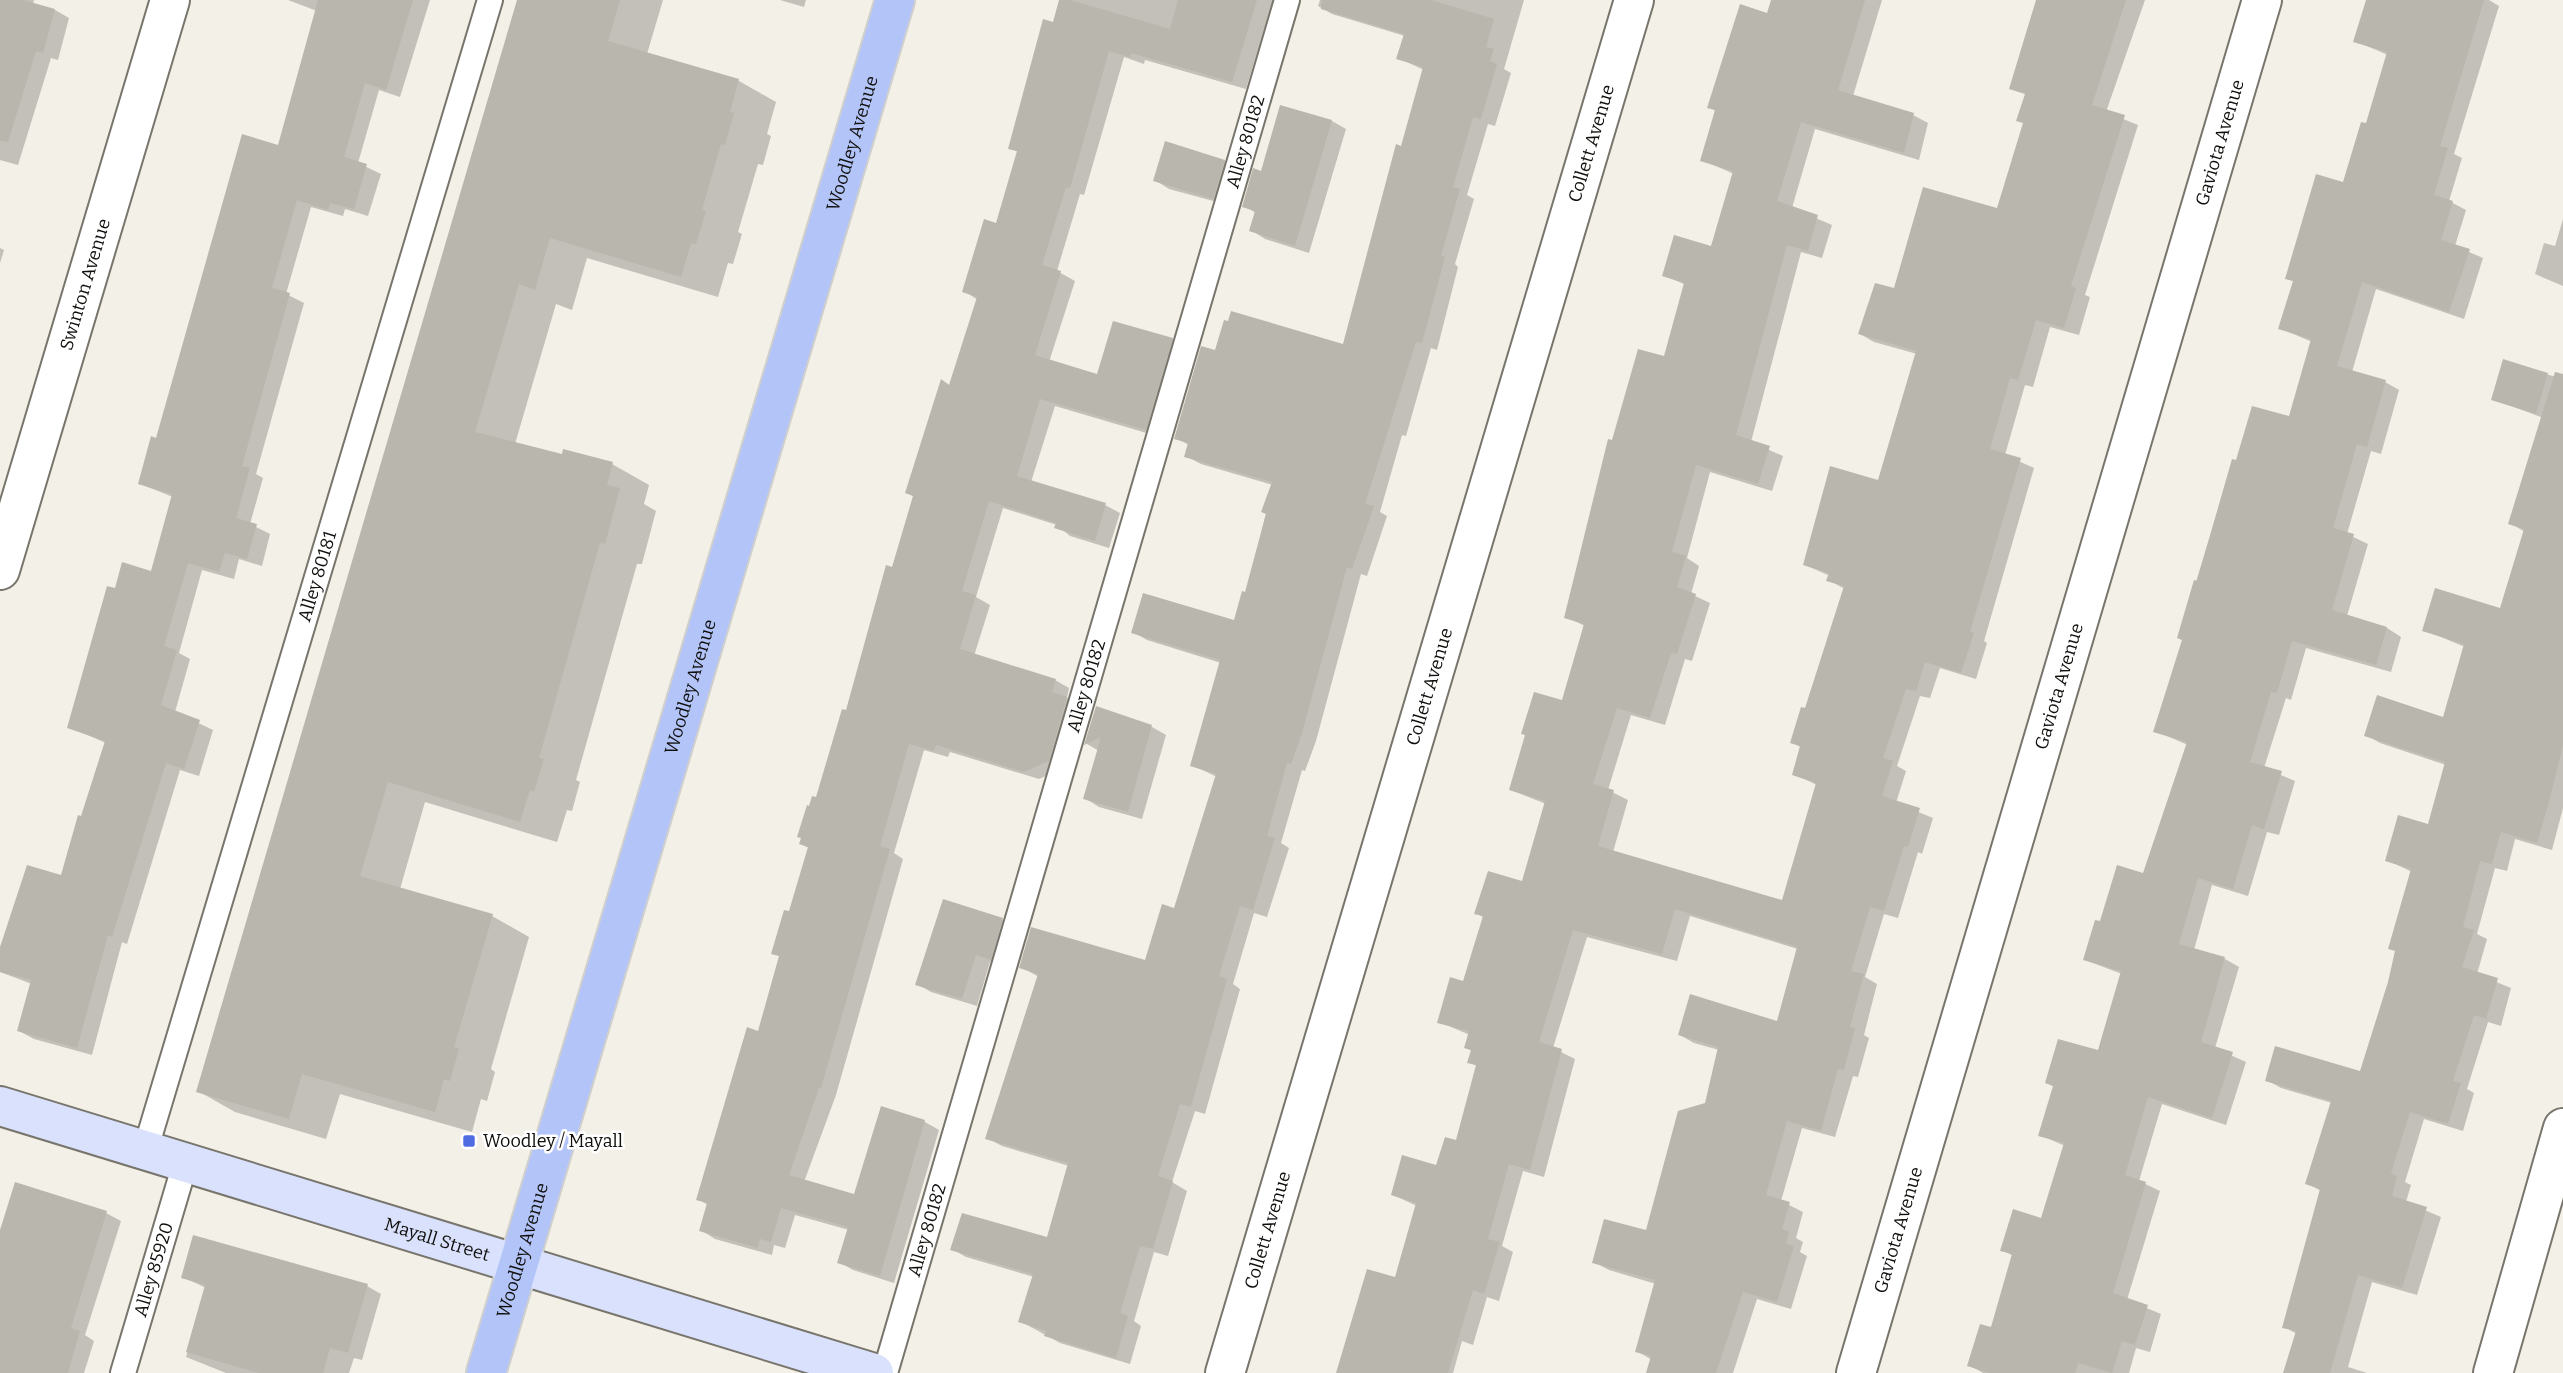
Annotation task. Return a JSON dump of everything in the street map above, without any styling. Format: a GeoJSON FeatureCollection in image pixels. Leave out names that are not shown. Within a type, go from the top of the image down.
{"type":"FeatureCollection","features":[{"type":"Feature","properties":{"kind":"main road","name":"Woodley Avenue"},"geometry":{"type":"LineString","coordinates":[[486,1373],[895,0]]}},
{"type":"Feature","properties":{"kind":"street","name":"Swinton Avenue"},"geometry":{"type":"LineString","coordinates":[[0,570],[170,0]]}},
{"type":"Feature","properties":{"kind":"street","name":"Collett Avenue"},"geometry":{"type":"LineString","coordinates":[[1225,1373],[1634,0]]}},
{"type":"Feature","properties":{"kind":"street","name":"Gaviota Avenue"},"geometry":{"type":"LineString","coordinates":[[1856,1373],[2262,0]]}},
{"type":"Feature","properties":{"kind":"street","name":"Mayall Street"},"geometry":{"type":"LineString","coordinates":[[0,1106],[874,1373]]}},
{"type":"Feature","properties":{"kind":"street"},"geometry":{"type":"LineString","coordinates":[[2493,1373],[2563,1128]]}},
{"type":"Feature","properties":{"kind":"lane","name":"Alley 80181"},"geometry":{"type":"LineString","coordinates":[[145,1151],[490,0]]}},
{"type":"Feature","properties":{"kind":"lane","name":"Alley 80182"},"geometry":{"type":"LineString","coordinates":[[885,1373],[1287,0]]}},
{"type":"Feature","properties":{"kind":"lane","name":"Alley 85920"},"geometry":{"type":"LineString","coordinates":[[123,1373],[185,1164]]}},
{"type":"Feature","properties":{"kind":"building"},"geometry":{"type":"Polygon","coordinates":[[[0,0],[23,0],[55,9],[43,53],[36,51],[8,142],[0,141],[0,0]]]}},
{"type":"Feature","properties":{"kind":"building"},"geometry":{"type":"Polygon","coordinates":[[[318,0],[413,0],[386,90],[365,83],[344,157],[367,164],[354,209],[330,203],[328,210],[297,200],[272,288],[290,293],[242,466],[250,468],[236,518],[257,524],[247,559],[225,553],[219,572],[188,563],[164,646],[177,650],[161,705],[200,720],[184,769],[166,763],[112,937],[108,935],[77,1048],[17,1031],[31,980],[0,972],[0,947],[27,865],[61,875],[78,815],[81,816],[105,741],[67,728],[107,586],[115,588],[122,562],[151,571],[172,494],[138,484],[151,436],[156,438],[242,134],[278,145],[318,0]]]}},
{"type":"Feature","properties":{"kind":"building"},"geometry":{"type":"Polygon","coordinates":[[[517,0],[620,0],[608,41],[739,79],[730,112],[734,113],[725,145],[721,144],[702,210],[706,211],[696,244],[691,243],[681,277],[550,238],[535,290],[519,284],[475,432],[562,454],[563,449],[613,462],[607,485],[620,488],[605,544],[600,543],[539,758],[544,759],[534,792],[530,790],[520,822],[388,782],[360,876],[493,914],[454,1047],[459,1049],[450,1081],[444,1079],[435,1112],[302,1074],[289,1119],[196,1092],[517,0]]]}},
{"type":"Feature","properties":{"kind":"building"},"geometry":{"type":"Polygon","coordinates":[[[1059,0],[1070,0],[1170,29],[1178,0],[1257,0],[1232,82],[1131,53],[1130,57],[1109,51],[1070,188],[1066,187],[1042,265],[1061,271],[1035,355],[1097,374],[1113,321],[1173,338],[1146,430],[1040,399],[1017,476],[1106,503],[1095,541],[1054,528],[1056,523],[989,501],[962,591],[976,595],[960,649],[1056,679],[1052,692],[1067,697],[1049,761],[1024,772],[936,745],[934,751],[909,744],[880,846],[890,849],[821,1088],[789,1175],[854,1194],[881,1106],[925,1120],[880,1276],[837,1263],[848,1227],[781,1208],[771,1242],[760,1239],[757,1248],[699,1231],[707,1203],[696,1200],[747,1027],[758,1031],[779,956],[771,954],[784,910],[789,911],[808,847],[799,844],[801,838],[797,837],[807,805],[809,806],[812,796],[816,797],[842,709],[846,710],[886,565],[892,567],[913,496],[905,493],[941,379],[949,385],[977,297],[962,292],[984,219],[996,223],[1017,151],[1008,149],[1043,19],[1053,22],[1059,0]]]}},
{"type":"Feature","properties":{"kind":"building"},"geometry":{"type":"Polygon","coordinates":[[[1322,0],[1431,0],[1494,19],[1486,47],[1494,49],[1490,61],[1497,64],[1481,119],[1473,117],[1453,187],[1460,189],[1441,256],[1445,257],[1422,343],[1416,342],[1365,504],[1374,506],[1352,569],[1347,567],[1302,733],[1291,764],[1287,763],[1267,836],[1275,838],[1253,910],[1240,906],[1219,976],[1227,979],[1191,1107],[1180,1104],[1158,1176],[1173,1181],[1153,1249],[1140,1246],[1120,1313],[1128,1316],[1116,1358],[1044,1336],[1046,1331],[1018,1322],[1033,1274],[950,1250],[962,1213],[1047,1237],[1068,1163],[985,1139],[1038,974],[1019,968],[1031,927],[1145,960],[1162,904],[1174,908],[1216,774],[1190,766],[1220,660],[1131,633],[1143,593],[1234,620],[1242,591],[1245,592],[1266,514],[1261,512],[1272,482],[1184,457],[1188,443],[1174,439],[1201,346],[1215,350],[1224,320],[1228,321],[1231,311],[1343,344],[1396,144],[1401,146],[1423,67],[1396,59],[1404,34],[1321,9],[1322,0]]]}},
{"type":"Feature","properties":{"kind":"building"},"geometry":{"type":"Polygon","coordinates":[[[1771,0],[1865,0],[1838,90],[1914,113],[1904,153],[1801,122],[1777,201],[1818,215],[1808,251],[1787,245],[1736,435],[1770,446],[1758,484],[1696,465],[1672,552],[1686,556],[1677,587],[1696,594],[1677,654],[1671,653],[1650,718],[1617,708],[1593,784],[1614,790],[1598,846],[1782,900],[1816,783],[1792,775],[1800,746],[1790,743],[1801,707],[1805,708],[1844,586],[1826,581],[1829,573],[1803,565],[1830,466],[1878,480],[1916,351],[1858,334],[1875,283],[1894,288],[1923,187],[1997,208],[2023,123],[2016,121],[2025,94],[2009,89],[2036,0],[2126,0],[2092,105],[2125,115],[2071,286],[2076,288],[2064,328],[2036,320],[2018,380],[2010,378],[1990,449],[2021,458],[1970,632],[1974,633],[1961,673],[1925,662],[1916,691],[1906,689],[1883,758],[1893,761],[1882,796],[1920,808],[1908,847],[1904,846],[1884,911],[1870,907],[1851,971],[1864,974],[1850,1027],[1855,1028],[1844,1070],[1838,1069],[1821,1131],[1787,1121],[1766,1195],[1790,1202],[1782,1229],[1789,1232],[1786,1244],[1794,1246],[1777,1302],[1743,1292],[1716,1373],[1646,1373],[1651,1356],[1635,1352],[1655,1280],[1592,1263],[1604,1219],[1646,1230],[1678,1111],[1705,1103],[1718,1047],[1678,1035],[1690,994],[1777,1021],[1797,947],[1675,909],[1662,954],[1573,930],[1539,1042],[1562,1049],[1530,1170],[1509,1164],[1488,1239],[1500,1242],[1484,1294],[1473,1290],[1448,1373],[1336,1373],[1367,1269],[1395,1277],[1416,1203],[1391,1195],[1402,1155],[1436,1165],[1445,1137],[1456,1140],[1476,1065],[1467,1063],[1471,1050],[1464,1048],[1469,1031],[1437,1023],[1450,977],[1463,981],[1483,916],[1474,914],[1488,871],[1522,881],[1545,801],[1509,790],[1525,735],[1521,734],[1534,692],[1562,700],[1584,624],[1564,618],[1608,439],[1612,440],[1638,349],[1664,356],[1684,283],[1662,276],[1674,235],[1711,246],[1733,171],[1700,161],[1715,110],[1707,108],[1740,4],[1767,13],[1771,0]]]}},
{"type":"Feature","properties":{"kind":"building"},"geometry":{"type":"Polygon","coordinates":[[[2366,0],[2484,0],[2440,146],[2448,148],[2434,195],[2453,201],[2441,240],[2470,249],[2449,312],[2362,282],[2337,366],[2386,380],[2367,447],[2357,444],[2333,528],[2354,534],[2332,610],[2387,627],[2376,665],[2292,641],[2277,693],[2271,692],[2250,762],[2282,771],[2264,829],[2252,825],[2233,889],[2198,878],[2179,944],[2225,957],[2201,1042],[2233,1052],[2212,1118],[2148,1097],[2125,1175],[2146,1182],[2113,1293],[2148,1305],[2135,1345],[2122,1341],[2112,1373],[2078,1363],[2075,1373],[1990,1373],[1967,1366],[1980,1324],[1991,1327],[2012,1254],[2000,1251],[2013,1209],[2041,1218],[2064,1143],[2038,1136],[2053,1086],[2045,1083],[2058,1039],[2098,1050],[2121,971],[2083,960],[2095,920],[2100,921],[2117,865],[2143,873],[2187,742],[2153,732],[2182,640],[2177,638],[2194,580],[2197,581],[2232,459],[2236,460],[2252,406],[2289,416],[2311,339],[2278,329],[2293,281],[2285,279],[2316,174],[2343,182],[2361,122],[2366,123],[2387,52],[2353,42],[2366,0]]]}},
{"type":"Feature","properties":{"kind":"building"},"geometry":{"type":"Polygon","coordinates":[[[1280,105],[1332,120],[1295,246],[1249,231],[1255,211],[1242,207],[1253,168],[1261,171],[1280,105]]]}},
{"type":"Feature","properties":{"kind":"building"},"geometry":{"type":"Polygon","coordinates":[[[1165,141],[1225,160],[1213,199],[1153,181],[1165,141]]]}},
{"type":"Feature","properties":{"kind":"building"},"geometry":{"type":"Polygon","coordinates":[[[2503,359],[2548,373],[2536,414],[2491,400],[2503,359]]]}},
{"type":"Feature","properties":{"kind":"building"},"geometry":{"type":"Polygon","coordinates":[[[2555,372],[2563,374],[2563,745],[2549,802],[2537,843],[2501,832],[2492,864],[2480,861],[2463,927],[2474,930],[2462,967],[2498,978],[2486,1019],[2474,1015],[2453,1081],[2461,1083],[2448,1124],[2410,1112],[2391,1173],[2397,1176],[2392,1196],[2427,1207],[2402,1288],[2358,1275],[2330,1373],[2283,1373],[2296,1331],[2282,1328],[2320,1189],[2305,1184],[2331,1101],[2265,1081],[2275,1046],[2360,1071],[2388,982],[2395,951],[2388,949],[2411,869],[2385,861],[2398,815],[2428,824],[2445,762],[2364,736],[2377,695],[2443,717],[2464,644],[2422,631],[2435,588],[2500,608],[2524,529],[2508,524],[2555,372]]]}},
{"type":"Feature","properties":{"kind":"building"},"geometry":{"type":"Polygon","coordinates":[[[1096,706],[1152,725],[1128,812],[1083,799],[1101,737],[1084,745],[1096,706]]]}},
{"type":"Feature","properties":{"kind":"building"},"geometry":{"type":"Polygon","coordinates":[[[943,899],[1003,918],[991,960],[976,955],[962,999],[915,985],[943,899]]]}},
{"type":"Feature","properties":{"kind":"building"},"geometry":{"type":"Polygon","coordinates":[[[15,1182],[107,1211],[71,1328],[80,1331],[68,1373],[0,1373],[0,1230],[15,1182]]]}},
{"type":"Feature","properties":{"kind":"building"},"geometry":{"type":"Polygon","coordinates":[[[193,1235],[368,1284],[348,1353],[330,1348],[323,1373],[259,1373],[186,1352],[205,1285],[181,1278],[193,1235]]]}},
{"type":"Feature","properties":{"kind":"place","name":"Woodley / Mayall"},"geometry":{"type":"Point","coordinates":[469,1141]}}]}
